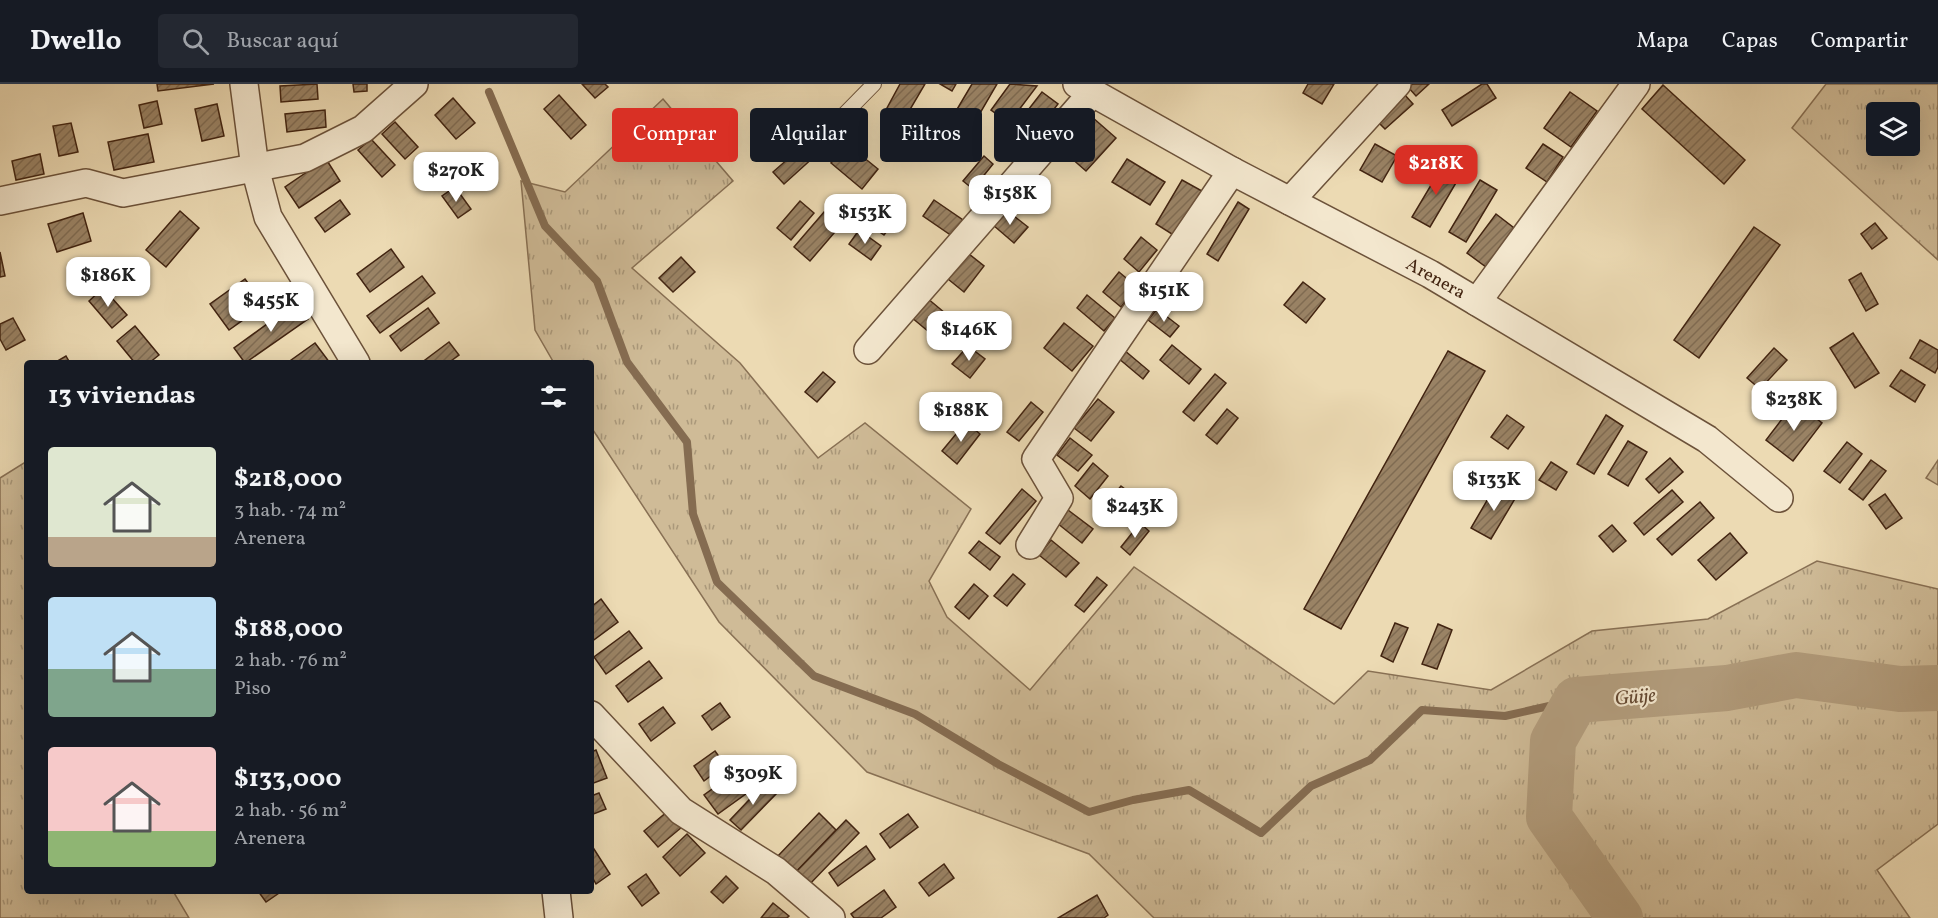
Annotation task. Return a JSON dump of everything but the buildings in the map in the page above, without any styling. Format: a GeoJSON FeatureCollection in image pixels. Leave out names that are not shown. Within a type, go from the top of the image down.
{"type":"FeatureCollection","features":[{"type":"Feature","properties":{"kind":"street"},"geometry":{"type":"LineString","coordinates":[[244,84],[255,168],[268,217],[354,360]]}},
{"type":"Feature","properties":{"kind":"street"},"geometry":{"type":"LineString","coordinates":[[0,201],[86,183],[123,193],[305,159],[363,129],[414,84]]}},
{"type":"Feature","properties":{"kind":"street"},"geometry":{"type":"LineString","coordinates":[[1290,201],[1397,84]]}},
{"type":"Feature","properties":{"kind":"street"},"geometry":{"type":"LineString","coordinates":[[1477,302],[1636,84]]}},
{"type":"Feature","properties":{"kind":"street"},"geometry":{"type":"LineString","coordinates":[[868,350],[1084,88]]}},
{"type":"Feature","properties":{"kind":"street","name":"Arenera"},"geometry":{"type":"LineString","coordinates":[[1084,88],[1232,171],[1430,274],[1707,439],[1779,498]]}},
{"type":"Feature","properties":{"kind":"street"},"geometry":{"type":"LineString","coordinates":[[1030,546],[1059,498],[1036,459],[1232,171]]}},
{"type":"Feature","properties":{"kind":"street"},"geometry":{"type":"LineString","coordinates":[[594,718],[681,811],[776,871],[831,918]]}},
{"type":"Feature","properties":{"kind":"street"},"geometry":{"type":"LineString","coordinates":[[556,894],[559,918]]}},
{"type":"Feature","properties":{"kind":"lane"},"geometry":{"type":"LineString","coordinates":[[850,108],[874,84]]}},
{"type":"Feature","properties":{"kind":"green space"},"geometry":{"type":"Polygon","coordinates":[[[1826,84],[1938,84],[1938,260],[1792,128],[1826,84]]]}},
{"type":"Feature","properties":{"kind":"green space"},"geometry":{"type":"Polygon","coordinates":[[[663,99],[671,108],[654,108],[663,99]]]}},
{"type":"Feature","properties":{"kind":"green space"},"geometry":{"type":"Polygon","coordinates":[[[612,147],[612,162],[717,162],[733,181],[632,268],[740,363],[818,458],[865,423],[971,509],[929,581],[947,617],[1030,690],[1134,567],[1334,704],[1368,671],[1491,690],[1592,631],[1708,619],[1817,561],[1938,589],[1938,824],[1877,870],[1910,918],[1154,918],[1089,854],[867,772],[719,622],[594,432],[594,360],[552,360],[535,330],[521,181],[565,192],[612,147]]]}},
{"type":"Feature","properties":{"kind":"green space"},"geometry":{"type":"Polygon","coordinates":[[[1938,460],[1938,485],[1926,478],[1938,460]]]}},
{"type":"Feature","properties":{"kind":"green space"},"geometry":{"type":"Polygon","coordinates":[[[24,463],[24,894],[175,894],[189,918],[0,918],[0,478],[24,463]]]}},
{"type":"Feature","properties":{"kind":"waterway"},"geometry":{"type":"LineString","coordinates":[[489,92],[545,226],[597,281],[627,362],[687,442],[693,514],[717,582],[814,676],[915,714],[998,764],[1089,812],[1133,800],[1189,790],[1261,833],[1311,786],[1370,760],[1422,710],[1505,716],[1576,700]]}},
{"type":"Feature","properties":{"kind":"waterway","name":"Güije"},"geometry":{"type":"LineString","coordinates":[[1620,918],[1549,817],[1553,741],[1576,700],[1727,688],[1796,675],[1900,689],[1938,688]]}}]}
